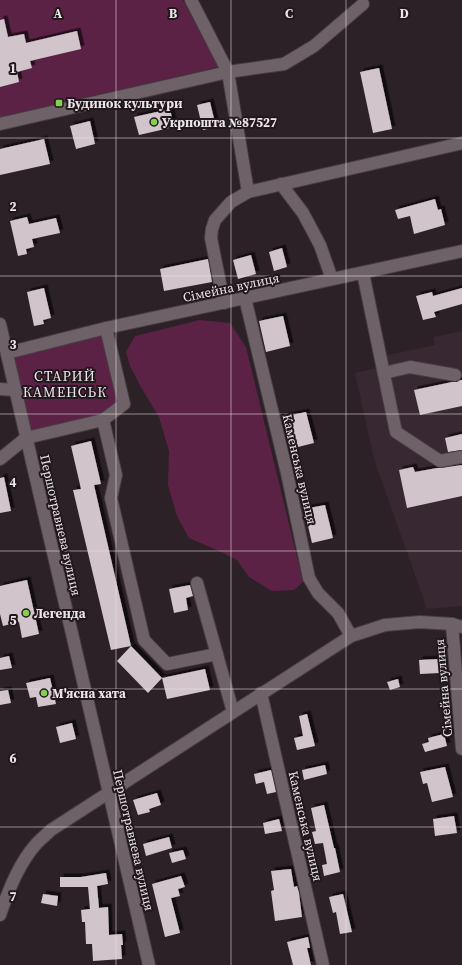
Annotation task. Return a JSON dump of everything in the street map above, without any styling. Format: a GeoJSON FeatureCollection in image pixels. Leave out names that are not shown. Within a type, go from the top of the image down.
{"type":"FeatureCollection","features":[{"type":"Feature","properties":{"kind":"street"},"geometry":{"type":"LineString","coordinates":[[191,0],[228,72],[248,192]]}},
{"type":"Feature","properties":{"kind":"street"},"geometry":{"type":"LineString","coordinates":[[0,124],[228,72],[284,64],[314,46],[362,4]]}},
{"type":"Feature","properties":{"kind":"street"},"geometry":{"type":"LineString","coordinates":[[224,302],[211,238],[215,220],[230,202],[248,192],[462,143]]}},
{"type":"Feature","properties":{"kind":"street"},"geometry":{"type":"LineString","coordinates":[[281,184],[303,213],[320,245],[332,279]]}},
{"type":"Feature","properties":{"kind":"street","name":"Сімейна вулиця"},"geometry":{"type":"LineString","coordinates":[[7,353],[106,328],[462,251]]}},
{"type":"Feature","properties":{"kind":"street"},"geometry":{"type":"LineString","coordinates":[[363,273],[396,432],[440,461],[462,457]]}},
{"type":"Feature","properties":{"kind":"street","name":"Каменська вулиця"},"geometry":{"type":"LineString","coordinates":[[245,298],[287,473],[309,578],[318,593],[338,613],[351,636]]}},
{"type":"Feature","properties":{"kind":"street","name":"Першотравнева вулиця"},"geometry":{"type":"LineString","coordinates":[[0,324],[148,965]]}},
{"type":"Feature","properties":{"kind":"street"},"geometry":{"type":"LineString","coordinates":[[0,459],[26,438],[103,420],[124,404],[106,328]]}},
{"type":"Feature","properties":{"kind":"street"},"geometry":{"type":"LineString","coordinates":[[384,373],[410,368],[455,375]]}},
{"type":"Feature","properties":{"kind":"street"},"geometry":{"type":"LineString","coordinates":[[0,389],[15,390]]}},
{"type":"Feature","properties":{"kind":"street"},"geometry":{"type":"LineString","coordinates":[[103,420],[116,475],[111,498],[144,640],[167,664],[217,654]]}},
{"type":"Feature","properties":{"kind":"street"},"geometry":{"type":"LineString","coordinates":[[197,583],[233,712]]}},
{"type":"Feature","properties":{"kind":"street"},"geometry":{"type":"LineString","coordinates":[[0,914],[17,872],[26,856],[51,830],[351,636],[386,625],[420,622],[457,626]]}},
{"type":"Feature","properties":{"kind":"street","name":"Сімейна вулиця"},"geometry":{"type":"LineString","coordinates":[[457,626],[462,749]]}},
{"type":"Feature","properties":{"kind":"street","name":"Каменська вулиця"},"geometry":{"type":"LineString","coordinates":[[261,693],[323,965]]}},
{"type":"Feature","properties":{"kind":"shaded area"},"geometry":{"type":"Polygon","coordinates":[[[0,0],[183,0],[218,67],[0,117],[0,0]]]}},
{"type":"Feature","properties":{"kind":"shaded area"},"geometry":{"type":"Polygon","coordinates":[[[200,320],[230,323],[246,347],[303,582],[294,590],[272,591],[249,577],[237,560],[189,538],[177,516],[168,485],[169,451],[159,417],[130,366],[126,352],[135,336],[200,320]]]}},
{"type":"Feature","properties":{"kind":"shaded area"},"geometry":{"type":"Polygon","coordinates":[[[462,331],[462,606],[427,609],[374,459],[355,373],[376,368],[374,358],[435,345],[433,337],[462,331]]]}},
{"type":"Feature","properties":{"kind":"shaded area"},"geometry":{"type":"Polygon","coordinates":[[[102,334],[118,402],[101,415],[29,432],[12,357],[102,334]]]}},
{"type":"Feature","properties":{"kind":"building"},"geometry":{"type":"Polygon","coordinates":[[[4,19],[8,37],[24,34],[26,43],[77,31],[81,49],[30,61],[32,68],[17,72],[19,82],[0,87],[0,20],[4,19]]]}},
{"type":"Feature","properties":{"kind":"building"},"geometry":{"type":"Polygon","coordinates":[[[379,68],[392,129],[373,133],[360,72],[379,68]]]}},
{"type":"Feature","properties":{"kind":"building"},"geometry":{"type":"Polygon","coordinates":[[[210,102],[216,127],[203,130],[197,105],[210,102]]]}},
{"type":"Feature","properties":{"kind":"building"},"geometry":{"type":"Polygon","coordinates":[[[170,109],[174,127],[139,135],[134,117],[170,109]]]}},
{"type":"Feature","properties":{"kind":"building"},"geometry":{"type":"Polygon","coordinates":[[[90,121],[95,144],[76,149],[70,126],[90,121]]]}},
{"type":"Feature","properties":{"kind":"building"},"geometry":{"type":"Polygon","coordinates":[[[44,139],[50,164],[0,175],[0,149],[44,139]]]}},
{"type":"Feature","properties":{"kind":"building"},"geometry":{"type":"Polygon","coordinates":[[[435,199],[438,210],[441,209],[445,225],[414,234],[410,216],[398,219],[395,210],[435,199]]]}},
{"type":"Feature","properties":{"kind":"building"},"geometry":{"type":"Polygon","coordinates":[[[27,217],[29,224],[56,218],[60,233],[32,239],[34,247],[26,249],[27,254],[18,256],[10,221],[27,217]]]}},
{"type":"Feature","properties":{"kind":"building"},"geometry":{"type":"Polygon","coordinates":[[[282,248],[287,267],[274,271],[269,252],[282,248]]]}},
{"type":"Feature","properties":{"kind":"building"},"geometry":{"type":"Polygon","coordinates":[[[251,255],[256,274],[238,279],[233,260],[251,255]]]}},
{"type":"Feature","properties":{"kind":"building"},"geometry":{"type":"Polygon","coordinates":[[[208,259],[212,282],[164,291],[160,269],[208,259]]]}},
{"type":"Feature","properties":{"kind":"building"},"geometry":{"type":"Polygon","coordinates":[[[44,288],[51,318],[43,320],[44,324],[34,326],[27,292],[44,288]]]}},
{"type":"Feature","properties":{"kind":"building"},"geometry":{"type":"Polygon","coordinates":[[[462,288],[462,304],[434,312],[436,317],[423,320],[416,296],[432,292],[433,296],[462,288]]]}},
{"type":"Feature","properties":{"kind":"building"},"geometry":{"type":"Polygon","coordinates":[[[283,316],[290,346],[266,352],[259,321],[283,316]]]}},
{"type":"Feature","properties":{"kind":"building"},"geometry":{"type":"Polygon","coordinates":[[[462,380],[462,406],[420,415],[414,390],[457,382],[462,380]]]}},
{"type":"Feature","properties":{"kind":"building"},"geometry":{"type":"Polygon","coordinates":[[[306,412],[314,443],[290,449],[282,417],[306,412]]]}},
{"type":"Feature","properties":{"kind":"building"},"geometry":{"type":"Polygon","coordinates":[[[462,434],[462,450],[448,452],[445,438],[462,434]]]}},
{"type":"Feature","properties":{"kind":"building"},"geometry":{"type":"Polygon","coordinates":[[[91,441],[101,484],[94,485],[131,646],[111,650],[73,490],[81,489],[71,446],[91,441]]]}},
{"type":"Feature","properties":{"kind":"building"},"geometry":{"type":"Polygon","coordinates":[[[462,465],[462,496],[407,508],[399,470],[413,467],[415,472],[462,465]]]}},
{"type":"Feature","properties":{"kind":"building"},"geometry":{"type":"Polygon","coordinates":[[[4,477],[11,511],[0,513],[0,478],[4,477]]]}},
{"type":"Feature","properties":{"kind":"building"},"geometry":{"type":"Polygon","coordinates":[[[325,505],[333,538],[312,543],[304,509],[325,505]]]}},
{"type":"Feature","properties":{"kind":"building"},"geometry":{"type":"Polygon","coordinates":[[[27,580],[39,634],[22,638],[19,622],[3,626],[0,614],[0,586],[27,580]]]}},
{"type":"Feature","properties":{"kind":"building"},"geometry":{"type":"Polygon","coordinates":[[[190,585],[193,596],[186,598],[188,610],[174,613],[169,589],[190,585]]]}},
{"type":"Feature","properties":{"kind":"building"},"geometry":{"type":"Polygon","coordinates":[[[131,646],[162,678],[148,693],[117,661],[131,646]]]}},
{"type":"Feature","properties":{"kind":"building"},"geometry":{"type":"Polygon","coordinates":[[[9,656],[12,668],[0,670],[0,658],[9,656]]]}},
{"type":"Feature","properties":{"kind":"building"},"geometry":{"type":"Polygon","coordinates":[[[439,659],[440,673],[420,674],[419,660],[439,659]]]}},
{"type":"Feature","properties":{"kind":"building"},"geometry":{"type":"Polygon","coordinates":[[[205,669],[210,690],[167,699],[162,678],[205,669]]]}},
{"type":"Feature","properties":{"kind":"building"},"geometry":{"type":"Polygon","coordinates":[[[50,678],[56,704],[38,707],[36,697],[30,698],[26,683],[50,678]]]}},
{"type":"Feature","properties":{"kind":"building"},"geometry":{"type":"Polygon","coordinates":[[[398,679],[400,687],[390,690],[387,682],[398,679]]]}},
{"type":"Feature","properties":{"kind":"building"},"geometry":{"type":"Polygon","coordinates":[[[8,690],[11,703],[0,705],[0,691],[8,690]]]}},
{"type":"Feature","properties":{"kind":"building"},"geometry":{"type":"Polygon","coordinates":[[[307,714],[315,746],[297,750],[294,738],[303,736],[299,716],[307,714]]]}},
{"type":"Feature","properties":{"kind":"building"},"geometry":{"type":"Polygon","coordinates":[[[72,723],[76,739],[60,743],[56,727],[72,723]]]}},
{"type":"Feature","properties":{"kind":"building"},"geometry":{"type":"Polygon","coordinates":[[[444,734],[447,746],[425,752],[422,744],[429,742],[428,738],[444,734]]]}},
{"type":"Feature","properties":{"kind":"building"},"geometry":{"type":"Polygon","coordinates":[[[325,765],[327,774],[304,780],[302,770],[325,765]]]}},
{"type":"Feature","properties":{"kind":"building"},"geometry":{"type":"Polygon","coordinates":[[[445,767],[453,797],[432,802],[427,783],[423,784],[420,772],[445,767]]]}},
{"type":"Feature","properties":{"kind":"building"},"geometry":{"type":"Polygon","coordinates":[[[271,770],[276,792],[267,794],[264,782],[256,784],[254,774],[271,770]]]}},
{"type":"Feature","properties":{"kind":"building"},"geometry":{"type":"Polygon","coordinates":[[[157,793],[161,805],[149,809],[150,812],[138,815],[133,800],[157,793]]]}},
{"type":"Feature","properties":{"kind":"building"},"geometry":{"type":"Polygon","coordinates":[[[324,805],[340,872],[324,876],[322,865],[327,864],[323,843],[315,844],[312,832],[316,831],[311,808],[324,805]]]}},
{"type":"Feature","properties":{"kind":"building"},"geometry":{"type":"Polygon","coordinates":[[[454,816],[457,833],[435,836],[433,819],[454,816]]]}},
{"type":"Feature","properties":{"kind":"building"},"geometry":{"type":"Polygon","coordinates":[[[279,819],[282,831],[265,834],[263,823],[279,819]]]}},
{"type":"Feature","properties":{"kind":"building"},"geometry":{"type":"Polygon","coordinates":[[[169,837],[172,848],[146,856],[143,844],[169,837]]]}},
{"type":"Feature","properties":{"kind":"building"},"geometry":{"type":"Polygon","coordinates":[[[183,850],[186,859],[172,863],[169,853],[183,850]]]}},
{"type":"Feature","properties":{"kind":"building"},"geometry":{"type":"Polygon","coordinates":[[[291,869],[294,887],[297,886],[299,893],[302,917],[275,921],[271,891],[274,890],[271,871],[291,869]]]}},
{"type":"Feature","properties":{"kind":"building"},"geometry":{"type":"Polygon","coordinates":[[[106,873],[108,884],[97,886],[99,908],[108,907],[109,935],[122,934],[122,959],[93,961],[92,944],[86,944],[85,922],[82,922],[81,910],[90,909],[88,887],[60,887],[60,877],[81,877],[106,873]]]}},
{"type":"Feature","properties":{"kind":"building"},"geometry":{"type":"Polygon","coordinates":[[[181,876],[185,887],[178,889],[180,896],[171,898],[180,933],[165,937],[152,884],[181,876]]]}},
{"type":"Feature","properties":{"kind":"building"},"geometry":{"type":"Polygon","coordinates":[[[43,894],[58,896],[57,906],[41,903],[43,894]]]}},
{"type":"Feature","properties":{"kind":"building"},"geometry":{"type":"Polygon","coordinates":[[[343,894],[352,932],[340,934],[336,912],[333,913],[329,897],[343,894]]]}},
{"type":"Feature","properties":{"kind":"building"},"geometry":{"type":"Polygon","coordinates":[[[308,937],[310,948],[307,948],[311,965],[293,965],[287,942],[308,937]]]}},
{"type":"Feature","properties":{"kind":"place","name":"Будинок культури"},"geometry":{"type":"Point","coordinates":[59,103]}},
{"type":"Feature","properties":{"kind":"place","name":"Укрпошта №87527"},"geometry":{"type":"Point","coordinates":[154,122]}},
{"type":"Feature","properties":{"kind":"place","name":"Легенда"},"geometry":{"type":"Point","coordinates":[26,613]}},
{"type":"Feature","properties":{"kind":"place","name":"М'ясна хата"},"geometry":{"type":"Point","coordinates":[44,693]}},
{"type":"Feature","properties":{"kind":"district","name":"СТАРИЙ КАМЕНСЬК"},"geometry":{"type":"Point","coordinates":[65,384]}}]}
